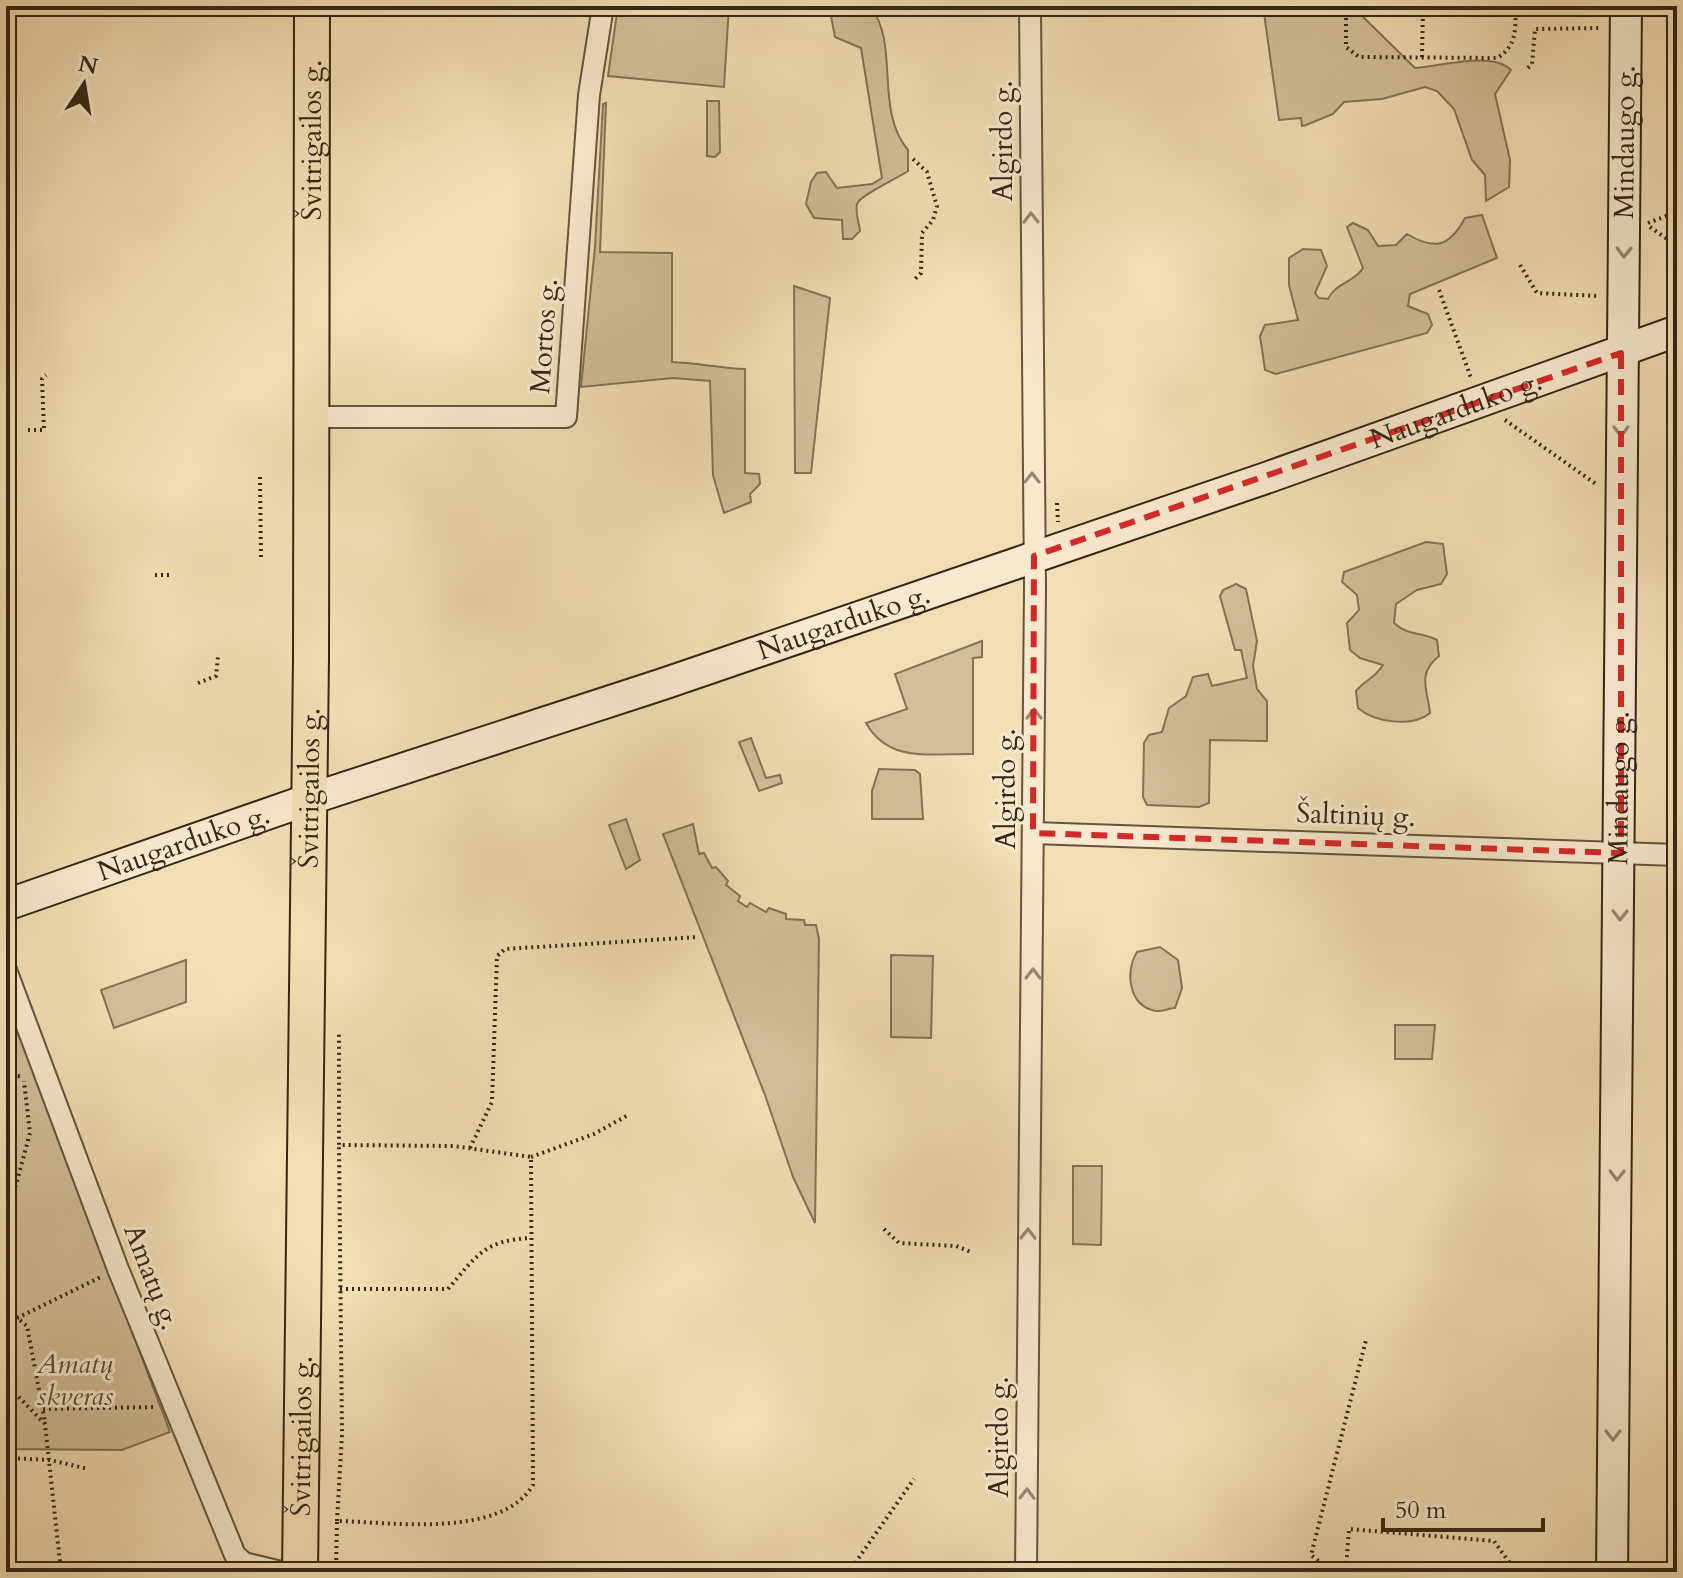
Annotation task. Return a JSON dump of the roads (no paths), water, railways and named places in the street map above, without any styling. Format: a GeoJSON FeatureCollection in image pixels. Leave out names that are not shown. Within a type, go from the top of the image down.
{"type":"FeatureCollection","features":[{"type":"Feature","properties":{"kind":"main road","name":"Švitrigailos g."},"geometry":{"type":"LineString","coordinates":[[300,1572],[310,799],[312,6]]}},
{"type":"Feature","properties":{"kind":"main road","name":"Mindaugo g."},"geometry":{"type":"LineString","coordinates":[[1612,1572],[1621,853],[1621,353],[1626,17]]}},
{"type":"Feature","properties":{"kind":"main road","name":"Naugarduko g."},"geometry":{"type":"LineString","coordinates":[[6,905],[310,799],[633,694],[1481,403],[1677,331]]}},
{"type":"Feature","properties":{"kind":"street","name":"Mortos g."},"geometry":{"type":"LineString","coordinates":[[311,417],[566,417],[589,95],[603,6]]}},
{"type":"Feature","properties":{"kind":"street","name":"Algirdo g."},"geometry":{"type":"LineString","coordinates":[[1026,1572],[1034,556],[1030,6]]}},
{"type":"Feature","properties":{"kind":"street","name":"Šaltinių g."},"geometry":{"type":"LineString","coordinates":[[1033,833],[1677,855]]}},
{"type":"Feature","properties":{"kind":"street","name":"Amatų g."},"geometry":{"type":"LineString","coordinates":[[6,970],[118,1269],[235,1555],[244,1563],[281,1572]]}},
{"type":"Feature","properties":{"kind":"park label","name":"Amatų skveras"},"geometry":{"type":"Point","coordinates":[75,1380]}}]}
